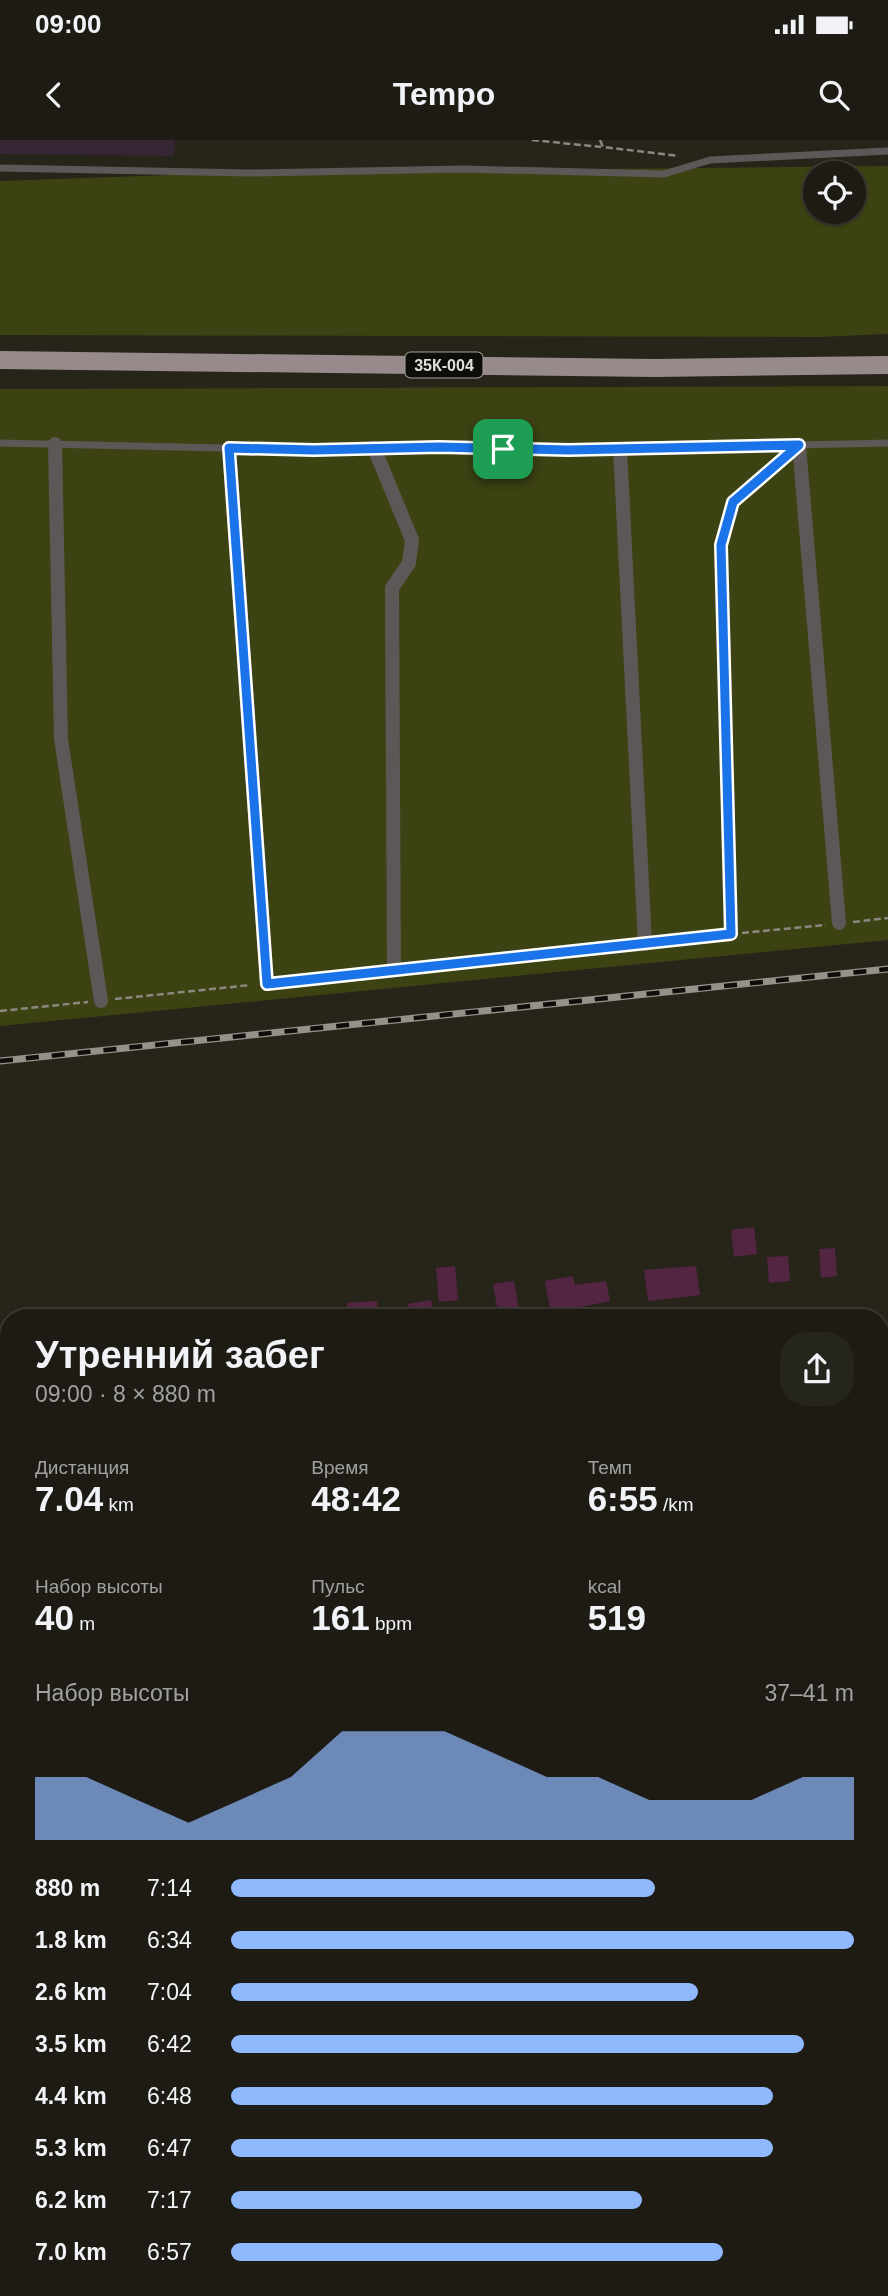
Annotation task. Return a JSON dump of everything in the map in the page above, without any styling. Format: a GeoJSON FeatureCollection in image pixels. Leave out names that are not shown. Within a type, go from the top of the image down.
{"type":"FeatureCollection","features":[{"type":"Feature","properties":{"kind":"main road","name":"35К-004"},"geometry":{"type":"LineString","coordinates":[[0,359],[655,368],[888,365]]}},
{"type":"Feature","properties":{"kind":"street"},"geometry":{"type":"LineString","coordinates":[[55,444],[61,739],[101,1001]]}},
{"type":"Feature","properties":{"kind":"street"},"geometry":{"type":"LineString","coordinates":[[799,445],[839,923]]}},
{"type":"Feature","properties":{"kind":"street"},"geometry":{"type":"LineString","coordinates":[[229,448],[267,984]]}},
{"type":"Feature","properties":{"kind":"street"},"geometry":{"type":"LineString","coordinates":[[374,448],[412,540],[409,563],[392,588],[394,970]]}},
{"type":"Feature","properties":{"kind":"street"},"geometry":{"type":"LineString","coordinates":[[620,449],[645,944]]}},
{"type":"Feature","properties":{"kind":"lane"},"geometry":{"type":"LineString","coordinates":[[0,168],[249,173],[463,169],[664,174],[710,160],[888,150]]}},
{"type":"Feature","properties":{"kind":"lane"},"geometry":{"type":"LineString","coordinates":[[0,443],[229,448],[620,449],[888,443]]}},
{"type":"Feature","properties":{"kind":"lane"},"geometry":{"type":"LineString","coordinates":[[731,934],[721,545],[733,502],[799,445]]}},
{"type":"Feature","properties":{"kind":"path"},"geometry":{"type":"LineString","coordinates":[[532,140],[683,157]]}},
{"type":"Feature","properties":{"kind":"path"},"geometry":{"type":"LineString","coordinates":[[600,140],[603,147]]}},
{"type":"Feature","properties":{"kind":"path"},"geometry":{"type":"LineString","coordinates":[[0,1011],[888,918]]}},
{"type":"Feature","properties":{"kind":"shaded area"},"geometry":{"type":"Polygon","coordinates":[[[0,140],[175,140],[174,156],[0,154],[0,140]]]}},
{"type":"Feature","properties":{"kind":"green space"},"geometry":{"type":"Polygon","coordinates":[[[866,166],[888,166],[888,334],[819,337],[0,335],[0,181],[225,173],[803,167],[803,224],[866,224],[866,166]]]}},
{"type":"Feature","properties":{"kind":"green space"},"geometry":{"type":"Polygon","coordinates":[[[888,386],[888,940],[0,1026],[0,389],[888,386]]]}},
{"type":"Feature","properties":{"kind":"building"},"geometry":{"type":"Polygon","coordinates":[[[754,1227],[757,1254],[734,1257],[731,1230],[754,1227]]]}},
{"type":"Feature","properties":{"kind":"building"},"geometry":{"type":"Polygon","coordinates":[[[835,1248],[837,1276],[821,1278],[819,1249],[835,1248]]]}},
{"type":"Feature","properties":{"kind":"building"},"geometry":{"type":"Polygon","coordinates":[[[788,1256],[790,1281],[769,1283],[767,1257],[788,1256]]]}},
{"type":"Feature","properties":{"kind":"building"},"geometry":{"type":"Polygon","coordinates":[[[455,1266],[458,1300],[439,1302],[436,1268],[455,1266]]]}},
{"type":"Feature","properties":{"kind":"building"},"geometry":{"type":"Polygon","coordinates":[[[696,1266],[700,1295],[648,1301],[644,1270],[696,1266]]]}},
{"type":"Feature","properties":{"kind":"building"},"geometry":{"type":"Polygon","coordinates":[[[573,1276],[575,1285],[606,1281],[610,1301],[571,1309],[550,1309],[545,1281],[573,1276]]]}},
{"type":"Feature","properties":{"kind":"building"},"geometry":{"type":"Polygon","coordinates":[[[514,1281],[519,1309],[497,1309],[493,1284],[514,1281]]]}},
{"type":"Feature","properties":{"kind":"building"},"geometry":{"type":"Polygon","coordinates":[[[431,1300],[432,1309],[409,1309],[408,1304],[431,1300]]]}},
{"type":"Feature","properties":{"kind":"building"},"geometry":{"type":"Polygon","coordinates":[[[377,1301],[377,1309],[347,1309],[347,1303],[377,1301]]]}},
{"type":"Feature","properties":{"kind":"railway"},"geometry":{"type":"LineString","coordinates":[[0,1061],[888,969]]}},
{"type":"Feature","properties":{"kind":"route"},"geometry":{"type":"LineString","coordinates":[[799,445],[733,502],[721,545],[731,934],[267,984],[229,448],[503,449],[799,445]]}}]}
